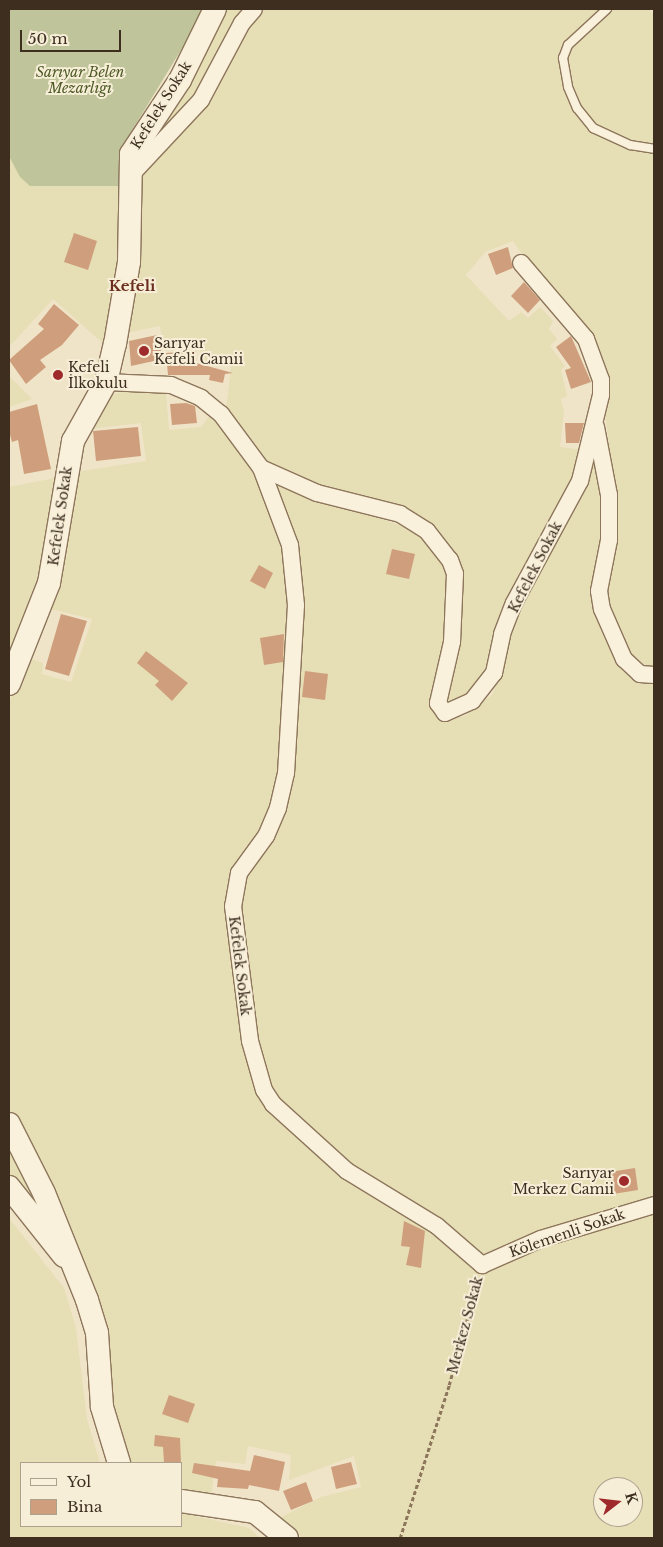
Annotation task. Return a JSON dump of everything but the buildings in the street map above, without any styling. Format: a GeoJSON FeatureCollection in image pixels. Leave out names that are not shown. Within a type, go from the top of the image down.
{"type":"FeatureCollection","features":[{"type":"Feature","properties":{"kind":"street","name":"Kefelek Sokak"},"geometry":{"type":"LineString","coordinates":[[9,684],[14,653],[52,574],[73,441],[106,382],[129,262],[130,176],[135,144],[180,80],[214,9]]}},
{"type":"Feature","properties":{"kind":"street","name":"Kefelek Sokak"},"geometry":{"type":"LineString","coordinates":[[130,176],[201,100],[242,23],[254,9]]}},
{"type":"Feature","properties":{"kind":"street","name":"Kefelek Sokak"},"geometry":{"type":"LineString","coordinates":[[261,468],[317,493],[415,521],[446,555],[455,574],[456,595],[452,642],[438,695],[441,710],[445,713],[472,701],[489,684],[514,603],[580,481],[596,426],[601,380],[596,360],[572,320],[521,263]]}},
{"type":"Feature","properties":{"kind":"street","name":"Kefelek Sokak"},"geometry":{"type":"LineString","coordinates":[[106,382],[171,385],[201,398],[222,414],[261,468],[290,545],[296,605],[286,773],[278,808],[266,836],[239,874],[233,906],[250,1041],[264,1090]]}},
{"type":"Feature","properties":{"kind":"street"},"geometry":{"type":"LineString","coordinates":[[596,426],[609,495],[608,540],[599,591],[602,609],[624,659],[640,674],[654,675]]}},
{"type":"Feature","properties":{"kind":"street","name":"Merkez Sokak"},"geometry":{"type":"LineString","coordinates":[[264,1090],[293,1124],[347,1171],[437,1226],[482,1265]]}},
{"type":"Feature","properties":{"kind":"street"},"geometry":{"type":"LineString","coordinates":[[9,1124],[44,1193],[97,1333],[102,1407],[120,1462]]}},
{"type":"Feature","properties":{"kind":"street"},"geometry":{"type":"LineString","coordinates":[[9,1187],[45,1236],[72,1264]]}},
{"type":"Feature","properties":{"kind":"street","name":"Kölemenli Sokak"},"geometry":{"type":"LineString","coordinates":[[482,1265],[541,1239],[654,1205]]}},
{"type":"Feature","properties":{"kind":"street"},"geometry":{"type":"LineString","coordinates":[[182,1501],[207,1502],[255,1512],[287,1538]]}},
{"type":"Feature","properties":{"kind":"lane"},"geometry":{"type":"LineString","coordinates":[[607,9],[568,45],[563,58],[568,87],[577,108],[593,128],[630,145],[654,149]]}},
{"type":"Feature","properties":{"kind":"path","name":"Merkez Sokak"},"geometry":{"type":"LineString","coordinates":[[400,1538],[449,1385],[482,1265]]}},
{"type":"Feature","properties":{"kind":"shaded area","name":"Kefeli"},"geometry":{"type":"Polygon","coordinates":[[[227,9],[649,9],[654,16],[654,670],[630,658],[606,601],[613,479],[605,413],[605,378],[513,241],[485,252],[466,275],[509,321],[521,312],[528,318],[540,307],[553,321],[549,329],[557,339],[550,346],[565,366],[561,370],[567,396],[561,399],[564,412],[560,447],[583,450],[575,478],[524,567],[481,684],[459,700],[449,701],[445,696],[462,617],[462,590],[437,531],[311,485],[267,462],[226,411],[231,366],[201,359],[200,344],[164,348],[160,326],[126,333],[138,157],[227,9]]]}},
{"type":"Feature","properties":{"kind":"shaded area"},"geometry":{"type":"Polygon","coordinates":[[[9,156],[30,186],[123,186],[125,219],[107,347],[53,299],[9,347],[9,156]]]}},
{"type":"Feature","properties":{"kind":"shaded area"},"geometry":{"type":"Polygon","coordinates":[[[9,376],[32,399],[9,407],[9,376]]]}},
{"type":"Feature","properties":{"kind":"shaded area"},"geometry":{"type":"Polygon","coordinates":[[[135,389],[166,393],[169,430],[201,427],[212,413],[275,483],[408,528],[427,542],[442,560],[449,578],[443,647],[431,701],[438,717],[448,719],[465,716],[493,694],[509,628],[595,447],[601,461],[603,528],[594,582],[620,664],[632,678],[654,683],[654,1538],[303,1538],[279,1518],[321,1497],[361,1487],[354,1456],[289,1480],[291,1455],[248,1446],[245,1464],[216,1461],[211,1495],[182,1494],[182,1462],[125,1462],[121,1456],[101,1330],[9,1180],[9,703],[26,657],[43,663],[42,674],[71,682],[92,619],[51,609],[76,472],[146,461],[141,423],[89,429],[108,396],[135,389]]]}},
{"type":"Feature","properties":{"kind":"shaded area"},"geometry":{"type":"Polygon","coordinates":[[[55,478],[47,564],[9,662],[9,487],[55,478]]]}},
{"type":"Feature","properties":{"kind":"shaded area"},"geometry":{"type":"Polygon","coordinates":[[[9,1218],[64,1288],[76,1328],[87,1419],[100,1462],[20,1462],[20,1527],[182,1527],[182,1513],[249,1528],[260,1538],[9,1538],[9,1218]]]}},
{"type":"Feature","properties":{"kind":"green space","name":"Sarıyar Belen Mezarlığı"},"geometry":{"type":"Polygon","coordinates":[[[9,9],[206,9],[131,132],[126,144],[123,186],[30,186],[20,177],[9,156],[9,9]]]}},
{"type":"Feature","properties":{"kind":"place","name":"Sarıyar Kefeli Camii"},"geometry":{"type":"Point","coordinates":[144,351]}},
{"type":"Feature","properties":{"kind":"place","name":"Kefeli İlkokulu"},"geometry":{"type":"Point","coordinates":[58,375]}},
{"type":"Feature","properties":{"kind":"place","name":"Sarıyar Merkez Camii"},"geometry":{"type":"Point","coordinates":[624,1181]}},
{"type":"Feature","properties":{"kind":"district","name":"Kefeli"},"geometry":{"type":"Point","coordinates":[132,286]}}]}
